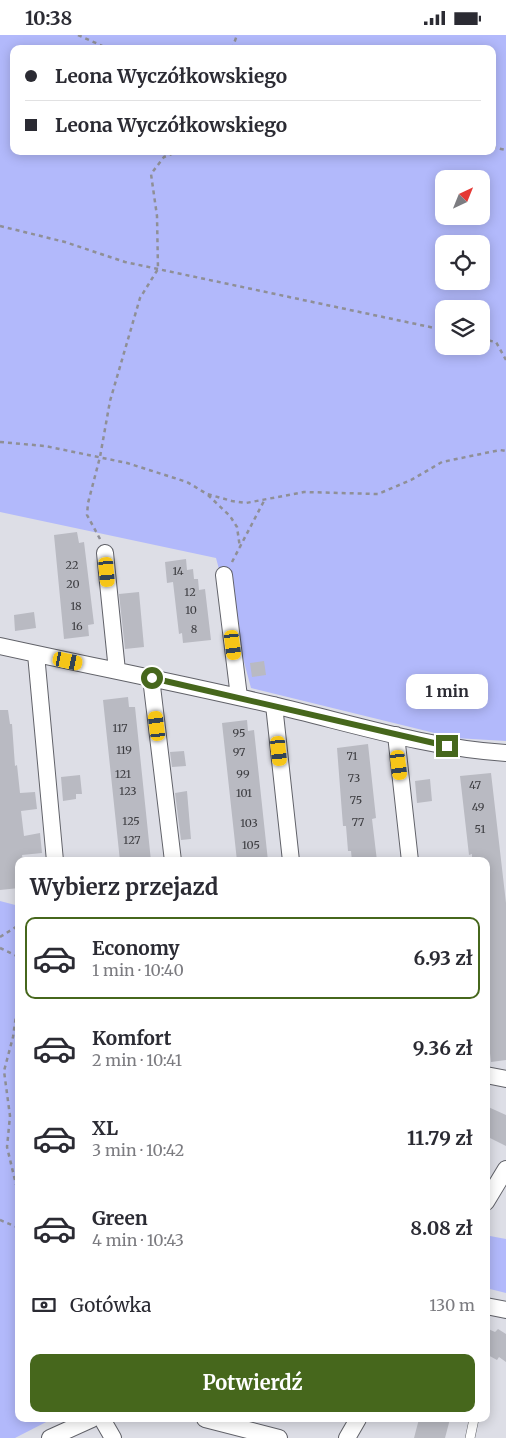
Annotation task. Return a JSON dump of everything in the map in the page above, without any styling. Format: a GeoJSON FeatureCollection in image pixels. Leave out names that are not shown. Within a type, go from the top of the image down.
{"type":"FeatureCollection","features":[{"type":"Feature","properties":{"kind":"street"},"geometry":{"type":"LineString","coordinates":[[105,553],[117,671]]}},
{"type":"Feature","properties":{"kind":"street"},"geometry":{"type":"LineString","coordinates":[[224,575],[239,697]]}},
{"type":"Feature","properties":{"kind":"street"},"geometry":{"type":"LineString","coordinates":[[0,646],[239,697],[396,735],[464,749],[506,753]]}},
{"type":"Feature","properties":{"kind":"street"},"geometry":{"type":"LineString","coordinates":[[36,654],[55,857]]}},
{"type":"Feature","properties":{"kind":"street"},"geometry":{"type":"LineString","coordinates":[[152,678],[173,857]]}},
{"type":"Feature","properties":{"kind":"street"},"geometry":{"type":"LineString","coordinates":[[274,705],[291,857]]}},
{"type":"Feature","properties":{"kind":"street"},"geometry":{"type":"LineString","coordinates":[[396,735],[410,857]]}},
{"type":"Feature","properties":{"kind":"street"},"geometry":{"type":"LineString","coordinates":[[490,1076],[506,1079]]}},
{"type":"Feature","properties":{"kind":"street"},"geometry":{"type":"LineString","coordinates":[[490,1195],[506,1169]]}},
{"type":"Feature","properties":{"kind":"street"},"geometry":{"type":"LineString","coordinates":[[490,1307],[506,1310]]}},
{"type":"Feature","properties":{"kind":"street"},"geometry":{"type":"LineString","coordinates":[[50,1438],[85,1422]]}},
{"type":"Feature","properties":{"kind":"street"},"geometry":{"type":"LineString","coordinates":[[104,1422],[113,1438]]}},
{"type":"Feature","properties":{"kind":"street"},"geometry":{"type":"LineString","coordinates":[[223,1422],[279,1438]]}},
{"type":"Feature","properties":{"kind":"street"},"geometry":{"type":"LineString","coordinates":[[347,1438],[356,1422]]}},
{"type":"Feature","properties":{"kind":"lane"},"geometry":{"type":"LineString","coordinates":[[470,1438],[473,1422]]}},
{"type":"Feature","properties":{"kind":"path"},"geometry":{"type":"LineString","coordinates":[[78,35],[100,45]]}},
{"type":"Feature","properties":{"kind":"path"},"geometry":{"type":"LineString","coordinates":[[105,553],[87,515],[88,503],[100,457],[110,401],[140,299],[158,269],[157,216],[151,174],[164,157],[169,155]]}},
{"type":"Feature","properties":{"kind":"path"},"geometry":{"type":"LineString","coordinates":[[0,226],[65,242],[125,262],[435,328]]}},
{"type":"Feature","properties":{"kind":"path"},"geometry":{"type":"LineString","coordinates":[[490,341],[496,342],[506,360]]}},
{"type":"Feature","properties":{"kind":"path"},"geometry":{"type":"LineString","coordinates":[[0,442],[44,446],[100,457],[127,463],[187,482],[207,494],[230,516],[237,527],[240,549]]}},
{"type":"Feature","properties":{"kind":"path"},"geometry":{"type":"LineString","coordinates":[[207,494],[246,503],[304,493],[378,494],[411,481],[442,462],[500,450],[506,451]]}},
{"type":"Feature","properties":{"kind":"path"},"geometry":{"type":"LineString","coordinates":[[224,575],[240,549],[265,499]]}},
{"type":"Feature","properties":{"kind":"path"},"geometry":{"type":"LineString","coordinates":[[0,937],[15,928]]}},
{"type":"Feature","properties":{"kind":"path"},"geometry":{"type":"LineString","coordinates":[[0,948],[15,955]]}},
{"type":"Feature","properties":{"kind":"path"},"geometry":{"type":"LineString","coordinates":[[15,1023],[4,1071],[10,1116],[7,1147],[15,1180]]}},
{"type":"Feature","properties":{"kind":"path"},"geometry":{"type":"LineString","coordinates":[[0,1220],[15,1226]]}},
{"type":"Feature","properties":{"kind":"shaded area"},"geometry":{"type":"Polygon","coordinates":[[[0,35],[506,35],[506,741],[455,738],[251,688],[216,558],[0,512],[0,35]]]}},
{"type":"Feature","properties":{"kind":"shaded area"},"geometry":{"type":"Polygon","coordinates":[[[0,901],[15,905],[15,1422],[46,1422],[15,1438],[0,1438],[0,901]]]}},
{"type":"Feature","properties":{"kind":"shaded area"},"geometry":{"type":"Polygon","coordinates":[[[490,1236],[506,1239],[506,1293],[490,1289],[490,1236]]]}},
{"type":"Feature","properties":{"kind":"building"},"geometry":{"type":"Polygon","coordinates":[[[77,532],[79,543],[84,542],[94,624],[88,625],[89,636],[64,639],[54,535],[77,532]]]}},
{"type":"Feature","properties":{"kind":"building"},"geometry":{"type":"Polygon","coordinates":[[[186,559],[187,570],[193,569],[194,579],[198,579],[199,590],[205,589],[211,640],[183,643],[182,633],[179,634],[173,582],[167,583],[165,562],[186,559]]]}},
{"type":"Feature","properties":{"kind":"building"},"geometry":{"type":"Polygon","coordinates":[[[139,592],[144,647],[125,649],[119,594],[139,592]]]}},
{"type":"Feature","properties":{"kind":"building"},"geometry":{"type":"Polygon","coordinates":[[[34,612],[36,628],[15,631],[14,615],[34,612]]]}},
{"type":"Feature","properties":{"kind":"building"},"geometry":{"type":"Polygon","coordinates":[[[264,661],[266,675],[252,677],[250,663],[264,661]]]}},
{"type":"Feature","properties":{"kind":"building"},"geometry":{"type":"Polygon","coordinates":[[[128,697],[129,707],[135,707],[151,857],[120,857],[103,700],[128,697]]]}},
{"type":"Feature","properties":{"kind":"building"},"geometry":{"type":"Polygon","coordinates":[[[0,710],[8,710],[10,724],[12,724],[15,766],[17,765],[20,793],[35,792],[37,809],[21,811],[24,836],[40,833],[42,853],[15,857],[15,888],[0,890],[0,710]]]}},
{"type":"Feature","properties":{"kind":"building"},"geometry":{"type":"Polygon","coordinates":[[[247,720],[248,731],[254,730],[268,857],[237,857],[222,723],[247,720]]]}},
{"type":"Feature","properties":{"kind":"building"},"geometry":{"type":"Polygon","coordinates":[[[368,744],[376,818],[372,819],[377,857],[352,857],[351,851],[348,851],[346,826],[343,826],[337,748],[368,744]]]}},
{"type":"Feature","properties":{"kind":"building"},"geometry":{"type":"Polygon","coordinates":[[[184,751],[186,766],[172,767],[170,752],[184,751]]]}},
{"type":"Feature","properties":{"kind":"building"},"geometry":{"type":"Polygon","coordinates":[[[491,773],[506,903],[506,1060],[491,1062],[490,1053],[490,857],[472,857],[472,854],[469,855],[460,776],[491,773]]]}},
{"type":"Feature","properties":{"kind":"building"},"geometry":{"type":"Polygon","coordinates":[[[80,775],[82,794],[76,794],[76,799],[63,801],[61,777],[80,775]]]}},
{"type":"Feature","properties":{"kind":"building"},"geometry":{"type":"Polygon","coordinates":[[[430,779],[432,801],[417,803],[415,781],[430,779]]]}},
{"type":"Feature","properties":{"kind":"building"},"geometry":{"type":"Polygon","coordinates":[[[187,791],[191,839],[181,840],[175,793],[187,791]]]}},
{"type":"Feature","properties":{"kind":"building"},"geometry":{"type":"Polygon","coordinates":[[[490,1108],[506,1115],[506,1146],[490,1138],[490,1108]]]}},
{"type":"Feature","properties":{"kind":"building"},"geometry":{"type":"Polygon","coordinates":[[[498,1329],[506,1334],[506,1362],[499,1357],[497,1360],[490,1356],[490,1330],[495,1332],[498,1329]]]}},
{"type":"Feature","properties":{"kind":"building"},"geometry":{"type":"Polygon","coordinates":[[[418,1422],[449,1422],[445,1438],[414,1438],[418,1422]]]}},
{"type":"Feature","properties":{"kind":"route"},"geometry":{"type":"LineString","coordinates":[[152,678],[447,746]]}}]}
